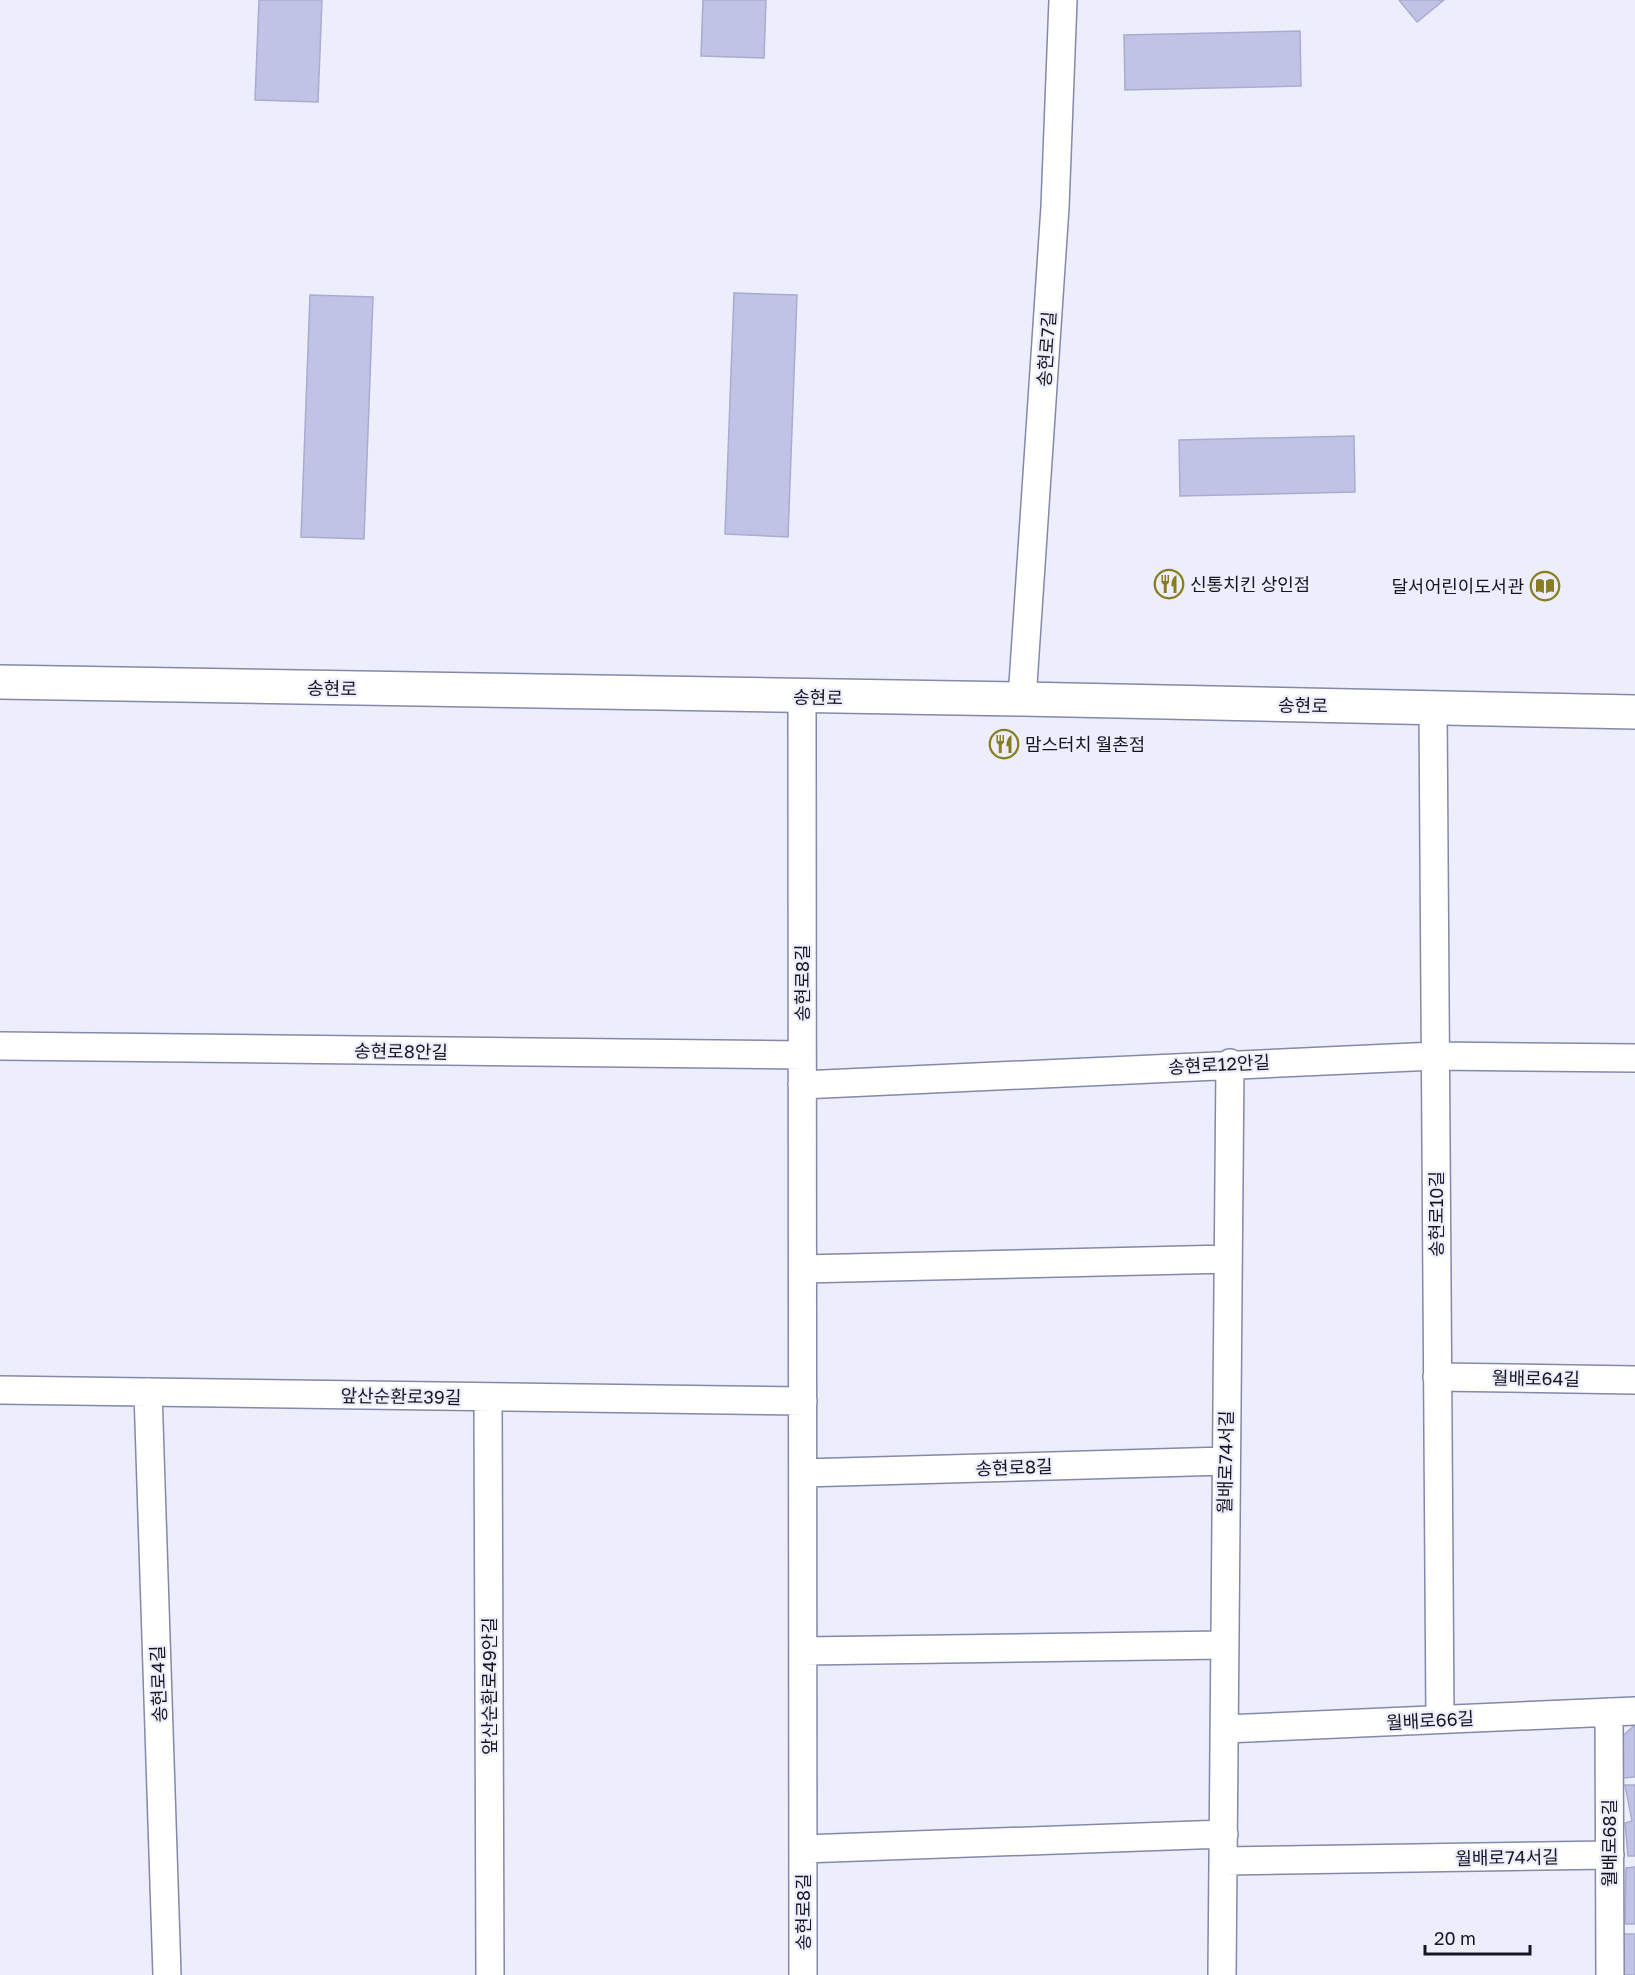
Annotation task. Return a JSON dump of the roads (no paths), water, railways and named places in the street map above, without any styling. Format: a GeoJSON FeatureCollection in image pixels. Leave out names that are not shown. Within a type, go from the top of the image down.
{"type":"FeatureCollection","features":[{"type":"Feature","properties":{"kind":"main road","name":"송현로"},"geometry":{"type":"LineString","coordinates":[[0,682],[1635,712]]}},
{"type":"Feature","properties":{"kind":"street","name":"송현로7길"},"geometry":{"type":"LineString","coordinates":[[1022,699],[1055,212],[1063,0]]}},
{"type":"Feature","properties":{"kind":"street","name":"송현로8길"},"geometry":{"type":"LineString","coordinates":[[802,696],[803,1975]]}},
{"type":"Feature","properties":{"kind":"street","name":"송현로10길"},"geometry":{"type":"LineString","coordinates":[[1433,708],[1440,1719]]}},
{"type":"Feature","properties":{"kind":"street","name":"송현로8안길"},"geometry":{"type":"LineString","coordinates":[[0,1046],[802,1055]]}},
{"type":"Feature","properties":{"kind":"street","name":"송현로12안길"},"geometry":{"type":"LineString","coordinates":[[802,1085],[1230,1063],[1435,1056],[1635,1058]]}},
{"type":"Feature","properties":{"kind":"street","name":"월배로74서길"},"geometry":{"type":"LineString","coordinates":[[1222,1975],[1225,1729],[1223,1645],[1230,1063]]}},
{"type":"Feature","properties":{"kind":"street"},"geometry":{"type":"LineString","coordinates":[[803,1269],[1228,1259]]}},
{"type":"Feature","properties":{"kind":"street","name":"월배로64길"},"geometry":{"type":"LineString","coordinates":[[1437,1377],[1635,1380]]}},
{"type":"Feature","properties":{"kind":"street","name":"앞산순환로39길"},"geometry":{"type":"LineString","coordinates":[[0,1390],[803,1401]]}},
{"type":"Feature","properties":{"kind":"street","name":"송현로4길"},"geometry":{"type":"LineString","coordinates":[[148,1392],[167,1975]]}},
{"type":"Feature","properties":{"kind":"street","name":"앞산순환로49안길"},"geometry":{"type":"LineString","coordinates":[[488,1396],[490,1975]]}},
{"type":"Feature","properties":{"kind":"street","name":"송현로8길"},"geometry":{"type":"LineString","coordinates":[[802,1473],[1225,1461]]}},
{"type":"Feature","properties":{"kind":"street"},"geometry":{"type":"LineString","coordinates":[[803,1651],[1223,1645]]}},
{"type":"Feature","properties":{"kind":"street","name":"월배로66길"},"geometry":{"type":"LineString","coordinates":[[1225,1729],[1622,1711]]}},
{"type":"Feature","properties":{"kind":"street","name":"월배로68길"},"geometry":{"type":"LineString","coordinates":[[1610,1975],[1610,1856],[1622,1711]]}},
{"type":"Feature","properties":{"kind":"street","name":"송현로8길"},"geometry":{"type":"LineString","coordinates":[[803,1849],[1224,1834]]}},
{"type":"Feature","properties":{"kind":"street","name":"월배로74서길"},"geometry":{"type":"LineString","coordinates":[[1224,1861],[1610,1856]]}},
{"type":"Feature","properties":{"kind":"place","name":"신통치킨 상인점"},"geometry":{"type":"Point","coordinates":[1169,584]}},
{"type":"Feature","properties":{"kind":"place","name":"달서어린이도서관"},"geometry":{"type":"Point","coordinates":[1545,586]}},
{"type":"Feature","properties":{"kind":"place","name":"맘스터치 월촌점"},"geometry":{"type":"Point","coordinates":[1004,744]}}]}
